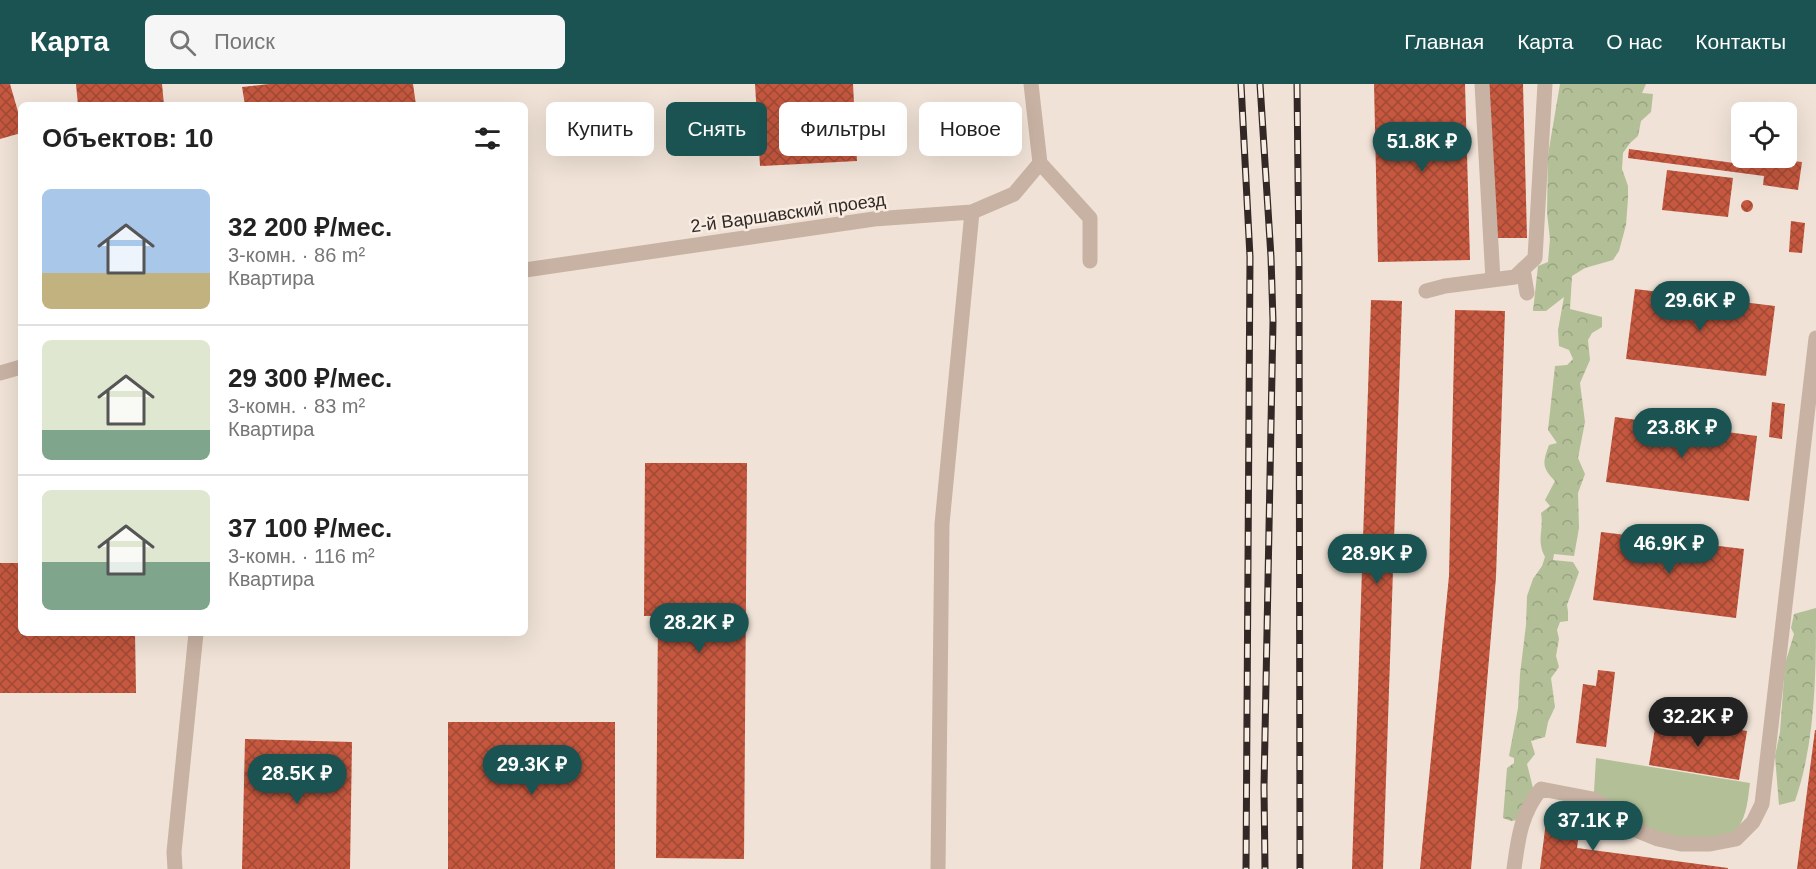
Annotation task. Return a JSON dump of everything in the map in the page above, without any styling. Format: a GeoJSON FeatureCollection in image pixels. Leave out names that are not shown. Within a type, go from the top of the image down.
{"type":"FeatureCollection","features":[{"type":"Feature","properties":{"kind":"street"},"geometry":{"type":"LineString","coordinates":[[1031,84],[1040,163],[1090,218],[1090,261]]}},
{"type":"Feature","properties":{"kind":"street"},"geometry":{"type":"LineString","coordinates":[[1482,84],[1493,280]]}},
{"type":"Feature","properties":{"kind":"street"},"geometry":{"type":"LineString","coordinates":[[1426,291],[1445,286],[1515,278],[1535,258],[1545,84]]}},
{"type":"Feature","properties":{"kind":"street","name":"2-й Варшавский проезд"},"geometry":{"type":"LineString","coordinates":[[528,270],[873,219],[972,212],[1014,194],[1040,163]]}},
{"type":"Feature","properties":{"kind":"street"},"geometry":{"type":"LineString","coordinates":[[938,869],[942,524],[972,212]]}},
{"type":"Feature","properties":{"kind":"street"},"geometry":{"type":"LineString","coordinates":[[1523,269],[1527,293]]}},
{"type":"Feature","properties":{"kind":"street"},"geometry":{"type":"LineString","coordinates":[[1514,869],[1519,831],[1532,800],[1541,789],[1593,799],[1608,808],[1631,828],[1658,839],[1681,844],[1710,844],[1736,839],[1753,822],[1762,804],[1816,338]]}},
{"type":"Feature","properties":{"kind":"street"},"geometry":{"type":"LineString","coordinates":[[0,373],[18,369]]}},
{"type":"Feature","properties":{"kind":"street"},"geometry":{"type":"LineString","coordinates":[[176,869],[174,852],[196,636]]}},
{"type":"Feature","properties":{"kind":"green space"},"geometry":{"type":"Polygon","coordinates":[[[1560,84],[1646,84],[1642,93],[1653,94],[1651,112],[1641,121],[1638,136],[1623,153],[1622,169],[1628,186],[1628,198],[1626,225],[1619,251],[1613,260],[1585,268],[1572,276],[1570,309],[1602,317],[1602,327],[1592,333],[1588,340],[1590,360],[1580,383],[1585,422],[1578,458],[1585,474],[1578,493],[1579,528],[1574,556],[1554,554],[1553,560],[1573,562],[1579,572],[1567,605],[1568,621],[1560,622],[1557,630],[1559,639],[1556,656],[1559,667],[1551,678],[1555,707],[1548,722],[1545,737],[1531,741],[1535,754],[1527,764],[1537,804],[1530,818],[1511,821],[1503,818],[1507,768],[1514,763],[1514,758],[1509,756],[1518,708],[1527,596],[1545,557],[1541,545],[1541,513],[1550,506],[1545,500],[1555,481],[1547,472],[1544,464],[1549,445],[1557,443],[1548,430],[1555,366],[1567,365],[1573,359],[1569,350],[1559,346],[1558,330],[1564,297],[1546,311],[1533,311],[1538,266],[1548,262],[1550,239],[1547,213],[1548,155],[1560,84]]]}},
{"type":"Feature","properties":{"kind":"green space"},"geometry":{"type":"Polygon","coordinates":[[[1816,608],[1815,681],[1807,754],[1795,801],[1779,805],[1775,756],[1780,732],[1785,664],[1794,634],[1791,628],[1794,614],[1816,608]]]}},
{"type":"Feature","properties":{"kind":"green space"},"geometry":{"type":"Polygon","coordinates":[[[1596,758],[1750,783],[1743,818],[1738,828],[1730,835],[1718,838],[1690,839],[1662,834],[1628,818],[1594,792],[1596,758]]]}},
{"type":"Feature","properties":{"kind":"building"},"geometry":{"type":"Polygon","coordinates":[[[0,84],[10,84],[18,112],[18,134],[0,139],[0,84]]]}},
{"type":"Feature","properties":{"kind":"building"},"geometry":{"type":"Polygon","coordinates":[[[76,84],[162,84],[164,102],[78,102],[76,84]]]}},
{"type":"Feature","properties":{"kind":"building"},"geometry":{"type":"Polygon","coordinates":[[[269,84],[413,84],[416,102],[244,102],[242,87],[269,84]]]}},
{"type":"Feature","properties":{"kind":"building"},"geometry":{"type":"Polygon","coordinates":[[[755,84],[853,84],[854,102],[779,102],[779,156],[857,156],[857,161],[760,166],[759,156],[767,156],[767,102],[756,102],[755,84]]]}},
{"type":"Feature","properties":{"kind":"building"},"geometry":{"type":"Polygon","coordinates":[[[1374,84],[1465,84],[1470,260],[1378,262],[1374,84]]]}},
{"type":"Feature","properties":{"kind":"building"},"geometry":{"type":"Polygon","coordinates":[[[1489,84],[1523,84],[1527,238],[1494,238],[1489,84]]]}},
{"type":"Feature","properties":{"kind":"building"},"geometry":{"type":"Polygon","coordinates":[[[1629,149],[1731,163],[1731,168],[1797,168],[1797,161],[1802,162],[1798,190],[1763,185],[1764,176],[1628,158],[1629,149]]]}},
{"type":"Feature","properties":{"kind":"building"},"geometry":{"type":"Polygon","coordinates":[[[1667,170],[1733,178],[1728,217],[1662,210],[1667,170]]]}},
{"type":"Feature","properties":{"kind":"building"},"geometry":{"type":"Polygon","coordinates":[[[1749,200],[1753,206],[1749,212],[1745,212],[1741,204],[1749,200]]]}},
{"type":"Feature","properties":{"kind":"building"},"geometry":{"type":"Polygon","coordinates":[[[1791,221],[1805,223],[1802,253],[1789,252],[1791,221]]]}},
{"type":"Feature","properties":{"kind":"building"},"geometry":{"type":"Polygon","coordinates":[[[1635,289],[1775,306],[1766,376],[1626,359],[1635,289]]]}},
{"type":"Feature","properties":{"kind":"building"},"geometry":{"type":"Polygon","coordinates":[[[1371,300],[1402,301],[1383,869],[1352,869],[1371,300]]]}},
{"type":"Feature","properties":{"kind":"building"},"geometry":{"type":"Polygon","coordinates":[[[1455,310],[1505,311],[1496,577],[1471,869],[1420,869],[1449,576],[1455,310]]]}},
{"type":"Feature","properties":{"kind":"building"},"geometry":{"type":"Polygon","coordinates":[[[1772,402],[1785,404],[1782,439],[1769,437],[1772,402]]]}},
{"type":"Feature","properties":{"kind":"building"},"geometry":{"type":"Polygon","coordinates":[[[1615,417],[1757,436],[1749,501],[1606,482],[1615,417]]]}},
{"type":"Feature","properties":{"kind":"building"},"geometry":{"type":"Polygon","coordinates":[[[645,463],[747,463],[744,859],[656,858],[658,616],[644,616],[645,463]]]}},
{"type":"Feature","properties":{"kind":"building"},"geometry":{"type":"Polygon","coordinates":[[[1601,532],[1744,549],[1736,618],[1593,600],[1601,532]]]}},
{"type":"Feature","properties":{"kind":"building"},"geometry":{"type":"Polygon","coordinates":[[[0,563],[18,563],[18,636],[135,636],[136,693],[0,693],[0,563]]]}},
{"type":"Feature","properties":{"kind":"building"},"geometry":{"type":"Polygon","coordinates":[[[1598,670],[1615,672],[1606,747],[1576,743],[1583,684],[1596,686],[1598,670]]]}},
{"type":"Feature","properties":{"kind":"building"},"geometry":{"type":"Polygon","coordinates":[[[1657,716],[1747,731],[1739,780],[1649,765],[1657,716]]]}},
{"type":"Feature","properties":{"kind":"building"},"geometry":{"type":"Polygon","coordinates":[[[448,722],[615,722],[615,869],[448,869],[448,722]]]}},
{"type":"Feature","properties":{"kind":"building"},"geometry":{"type":"Polygon","coordinates":[[[1815,730],[1816,869],[1797,869],[1815,730]]]}},
{"type":"Feature","properties":{"kind":"building"},"geometry":{"type":"Polygon","coordinates":[[[245,739],[352,742],[350,869],[242,869],[245,739]]]}},
{"type":"Feature","properties":{"kind":"building"},"geometry":{"type":"Polygon","coordinates":[[[1547,814],[1581,818],[1577,848],[1728,869],[1540,869],[1547,814]]]}},
{"type":"Feature","properties":{"kind":"railway"},"geometry":{"type":"LineString","coordinates":[[1241,84],[1250,257],[1246,869]]}},
{"type":"Feature","properties":{"kind":"railway"},"geometry":{"type":"LineString","coordinates":[[1260,84],[1273,321],[1264,787],[1265,869]]}},
{"type":"Feature","properties":{"kind":"railway"},"geometry":{"type":"LineString","coordinates":[[1297,84],[1300,869]]}}]}
